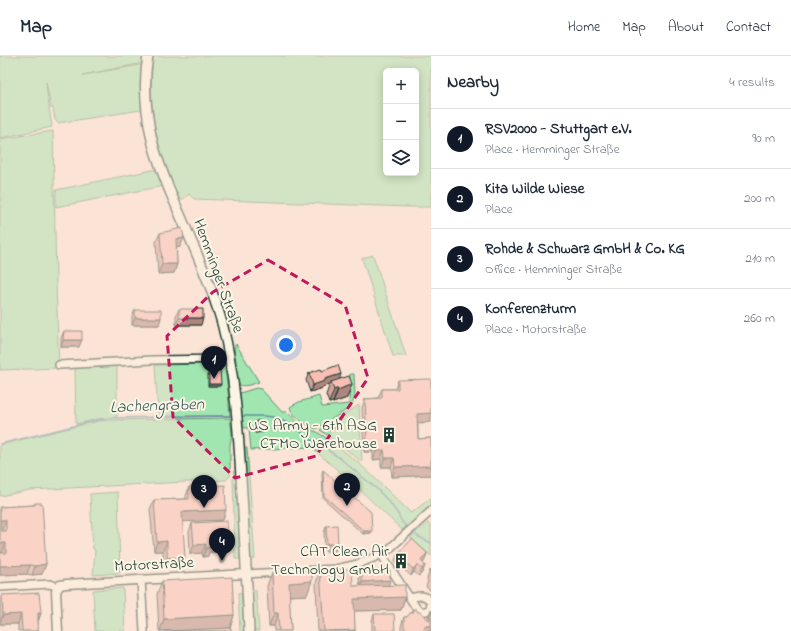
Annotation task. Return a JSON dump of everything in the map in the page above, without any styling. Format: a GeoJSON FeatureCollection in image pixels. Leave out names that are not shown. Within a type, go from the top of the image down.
{"type":"FeatureCollection","features":[{"type":"Feature","properties":{"kind":"main road","name":"Hemminger Straße"},"geometry":{"type":"LineString","coordinates":[[148,56],[146,98],[152,140],[162,171],[201,265],[223,325],[230,359],[237,424],[249,631]]}},
{"type":"Feature","properties":{"kind":"street"},"geometry":{"type":"LineString","coordinates":[[59,365],[152,360],[230,359]]}},
{"type":"Feature","properties":{"kind":"street","name":"Motorstraße"},"geometry":{"type":"LineString","coordinates":[[0,587],[50,584],[58,587],[66,584],[336,568],[358,564],[381,554],[391,547],[431,511]]}},
{"type":"Feature","properties":{"kind":"street"},"geometry":{"type":"LineString","coordinates":[[381,554],[417,609],[421,612],[428,610],[431,606]]}},
{"type":"Feature","properties":{"kind":"street"},"geometry":{"type":"LineString","coordinates":[[141,579],[144,631]]}},
{"type":"Feature","properties":{"kind":"street"},"geometry":{"type":"LineString","coordinates":[[58,587],[56,591],[58,631]]}},
{"type":"Feature","properties":{"kind":"street"},"geometry":{"type":"LineString","coordinates":[[410,598],[418,596],[426,597],[431,603]]}},
{"type":"Feature","properties":{"kind":"highlighted area"},"geometry":{"type":"Polygon","coordinates":[[[268,260],[345,305],[368,378],[316,456],[235,478],[173,417],[167,336],[213,292],[268,260]]]}},
{"type":"Feature","properties":{"kind":"green space"},"geometry":{"type":"Polygon","coordinates":[[[0,56],[144,56],[143,63],[83,75],[140,65],[142,66],[141,92],[138,93],[140,93],[142,104],[141,110],[58,123],[55,120],[53,108],[51,108],[46,82],[52,127],[0,138],[0,56]]]}},
{"type":"Feature","properties":{"kind":"green space"},"geometry":{"type":"Polygon","coordinates":[[[153,56],[431,56],[431,207],[194,199],[189,194],[184,199],[179,199],[162,156],[158,141],[154,120],[151,88],[153,56]]]}},
{"type":"Feature","properties":{"kind":"green space"},"geometry":{"type":"Polygon","coordinates":[[[53,131],[59,368],[0,370],[0,139],[53,131]]]}},
{"type":"Feature","properties":{"kind":"green space"},"geometry":{"type":"Polygon","coordinates":[[[157,169],[163,186],[56,207],[56,190],[157,169]]]}},
{"type":"Feature","properties":{"kind":"green space"},"geometry":{"type":"Polygon","coordinates":[[[373,255],[406,356],[393,356],[362,258],[373,255]]]}},
{"type":"Feature","properties":{"kind":"green space"},"geometry":{"type":"Polygon","coordinates":[[[236,344],[259,382],[242,386],[239,385],[234,347],[236,344]]]}},
{"type":"Feature","properties":{"kind":"green space"},"geometry":{"type":"Polygon","coordinates":[[[217,364],[225,369],[230,416],[158,416],[155,365],[217,364]]]}},
{"type":"Feature","properties":{"kind":"green space"},"geometry":{"type":"Polygon","coordinates":[[[117,366],[117,417],[98,419],[76,424],[75,368],[117,366]]]}},
{"type":"Feature","properties":{"kind":"green space"},"geometry":{"type":"Polygon","coordinates":[[[350,374],[354,374],[355,386],[355,395],[351,407],[316,429],[301,421],[291,411],[290,407],[299,402],[319,396],[322,407],[349,404],[350,374]]]}},
{"type":"Feature","properties":{"kind":"green space"},"geometry":{"type":"Polygon","coordinates":[[[256,388],[261,389],[282,412],[287,412],[304,428],[317,432],[331,441],[359,463],[411,513],[431,498],[431,506],[402,530],[358,488],[311,447],[251,450],[249,428],[242,426],[240,393],[256,388]]]}},
{"type":"Feature","properties":{"kind":"green space"},"geometry":{"type":"Polygon","coordinates":[[[359,405],[362,462],[320,430],[359,405]]]}},
{"type":"Feature","properties":{"kind":"green space"},"geometry":{"type":"Polygon","coordinates":[[[230,418],[232,433],[230,445],[230,476],[226,480],[30,490],[0,496],[0,445],[98,421],[230,418]]]}},
{"type":"Feature","properties":{"kind":"green space"},"geometry":{"type":"Polygon","coordinates":[[[243,448],[247,448],[255,559],[250,559],[243,448]]]}},
{"type":"Feature","properties":{"kind":"green space"},"geometry":{"type":"Polygon","coordinates":[[[233,478],[236,478],[240,559],[235,559],[233,478]]]}},
{"type":"Feature","properties":{"kind":"green space"},"geometry":{"type":"Polygon","coordinates":[[[118,492],[120,573],[93,575],[95,550],[93,549],[90,494],[118,492]]]}},
{"type":"Feature","properties":{"kind":"green space"},"geometry":{"type":"Polygon","coordinates":[[[428,523],[431,526],[431,556],[410,537],[428,523]]]}},
{"type":"Feature","properties":{"kind":"green space"},"geometry":{"type":"Polygon","coordinates":[[[123,588],[125,631],[95,631],[93,590],[123,588]]]}},
{"type":"Feature","properties":{"kind":"green space"},"geometry":{"type":"Polygon","coordinates":[[[256,590],[259,631],[254,631],[251,591],[256,590]]]}},
{"type":"Feature","properties":{"kind":"green space"},"geometry":{"type":"Polygon","coordinates":[[[241,592],[244,631],[240,631],[238,593],[241,592]]]}},
{"type":"Feature","properties":{"kind":"building"},"geometry":{"type":"Polygon","coordinates":[[[182,228],[184,238],[176,239],[177,264],[162,264],[160,233],[182,228]]]}},
{"type":"Feature","properties":{"kind":"building"},"geometry":{"type":"Polygon","coordinates":[[[179,309],[203,309],[203,318],[179,318],[179,309]]]}},
{"type":"Feature","properties":{"kind":"building"},"geometry":{"type":"Polygon","coordinates":[[[135,310],[161,310],[161,318],[135,318],[135,310]]]}},
{"type":"Feature","properties":{"kind":"building"},"geometry":{"type":"Polygon","coordinates":[[[64,331],[82,331],[82,340],[63,340],[64,331]]]}},
{"type":"Feature","properties":{"kind":"building"},"geometry":{"type":"Polygon","coordinates":[[[338,365],[341,374],[313,385],[309,373],[321,369],[322,371],[338,365]]]}},
{"type":"Feature","properties":{"kind":"building"},"geometry":{"type":"Polygon","coordinates":[[[209,369],[220,369],[221,384],[209,384],[209,369]]]}},
{"type":"Feature","properties":{"kind":"building"},"geometry":{"type":"Polygon","coordinates":[[[349,376],[352,384],[338,390],[338,388],[334,390],[331,382],[349,376]]]}},
{"type":"Feature","properties":{"kind":"building","name":"US Army - 6th ASG CFMO Warehouse"},"geometry":{"type":"Polygon","coordinates":[[[431,379],[431,413],[417,414],[418,439],[431,438],[431,466],[395,467],[394,458],[385,458],[384,450],[376,451],[376,443],[367,443],[365,399],[382,398],[382,389],[398,389],[398,380],[431,379]]]}},
{"type":"Feature","properties":{"kind":"building"},"geometry":{"type":"Polygon","coordinates":[[[256,421],[264,421],[264,427],[257,428],[256,421]]]}},
{"type":"Feature","properties":{"kind":"building"},"geometry":{"type":"Polygon","coordinates":[[[323,470],[371,512],[372,531],[364,531],[324,496],[323,470]]]}},
{"type":"Feature","properties":{"kind":"building"},"geometry":{"type":"Polygon","coordinates":[[[225,485],[226,510],[182,512],[185,557],[167,558],[167,541],[157,542],[154,500],[189,499],[189,487],[225,485]]]}},
{"type":"Feature","properties":{"kind":"building"},"geometry":{"type":"Polygon","coordinates":[[[35,503],[42,503],[46,564],[35,566],[0,566],[0,553],[6,553],[6,543],[0,543],[0,531],[6,531],[6,520],[0,520],[0,507],[35,505],[35,503]]]}},
{"type":"Feature","properties":{"kind":"building"},"geometry":{"type":"Polygon","coordinates":[[[227,521],[227,554],[223,554],[223,543],[211,543],[211,547],[206,548],[206,544],[194,545],[192,523],[227,521]]]}},
{"type":"Feature","properties":{"kind":"building"},"geometry":{"type":"Polygon","coordinates":[[[337,525],[338,544],[327,544],[326,526],[337,525]]]}},
{"type":"Feature","properties":{"kind":"building"},"geometry":{"type":"Polygon","coordinates":[[[412,539],[427,553],[421,561],[425,565],[422,569],[417,565],[413,569],[397,555],[412,539]]]}},
{"type":"Feature","properties":{"kind":"building"},"geometry":{"type":"Polygon","coordinates":[[[352,569],[353,586],[405,585],[405,597],[354,599],[355,630],[324,631],[320,570],[352,569]]]}},
{"type":"Feature","properties":{"kind":"building"},"geometry":{"type":"Polygon","coordinates":[[[312,570],[312,581],[289,583],[291,631],[279,631],[278,613],[274,613],[272,572],[312,570]]]}},
{"type":"Feature","properties":{"kind":"building"},"geometry":{"type":"Polygon","coordinates":[[[390,570],[390,580],[362,582],[362,571],[390,570]]]}},
{"type":"Feature","properties":{"kind":"building"},"geometry":{"type":"Polygon","coordinates":[[[232,577],[234,615],[164,619],[162,581],[232,577]]]}},
{"type":"Feature","properties":{"kind":"building"},"geometry":{"type":"Polygon","coordinates":[[[39,593],[41,613],[38,613],[38,631],[22,631],[21,614],[3,615],[2,595],[39,593]]]}},
{"type":"Feature","properties":{"kind":"building"},"geometry":{"type":"Polygon","coordinates":[[[413,609],[416,609],[430,621],[429,613],[431,613],[431,626],[426,626],[421,631],[409,631],[404,628],[404,617],[407,617],[410,613],[413,613],[413,609]]]}},
{"type":"Feature","properties":{"kind":"building"},"geometry":{"type":"Polygon","coordinates":[[[374,614],[394,614],[395,631],[375,631],[374,614]]]}},
{"type":"Feature","properties":{"kind":"building"},"geometry":{"type":"Polygon","coordinates":[[[231,628],[231,631],[165,631],[231,628]]]}},
{"type":"Feature","properties":{"kind":"waterway","name":"Lachengraben"},"geometry":{"type":"LineString","coordinates":[[0,444],[110,418],[233,416]]}},
{"type":"Feature","properties":{"kind":"waterway"},"geometry":{"type":"LineString","coordinates":[[241,416],[273,417],[298,428],[308,440],[322,441],[326,448],[377,489],[390,503],[402,522],[408,528]]}},
{"type":"Feature","properties":{"kind":"waterway"},"geometry":{"type":"LineString","coordinates":[[412,532],[431,543]]}},
{"type":"Feature","properties":{"kind":"place","name":"RSV2000 - Stuttgart e.V."},"geometry":{"type":"Point","coordinates":[214,379]}},
{"type":"Feature","properties":{"kind":"place","name":"US Army - 6th ASG CFMO Warehouse"},"geometry":{"type":"Point","coordinates":[389,435]}},
{"type":"Feature","properties":{"kind":"place","name":"Kita Wilde Wiese"},"geometry":{"type":"Point","coordinates":[347,506]}},
{"type":"Feature","properties":{"kind":"place","name":"Rohde & Schwarz GmbH & Co. KG"},"geometry":{"type":"Point","coordinates":[204,508]}},
{"type":"Feature","properties":{"kind":"place","name":"Konferenzturm"},"geometry":{"type":"Point","coordinates":[222,561]}},
{"type":"Feature","properties":{"kind":"place","name":"CAT Clean Air Technology GmbH"},"geometry":{"type":"Point","coordinates":[401,561]}}]}
